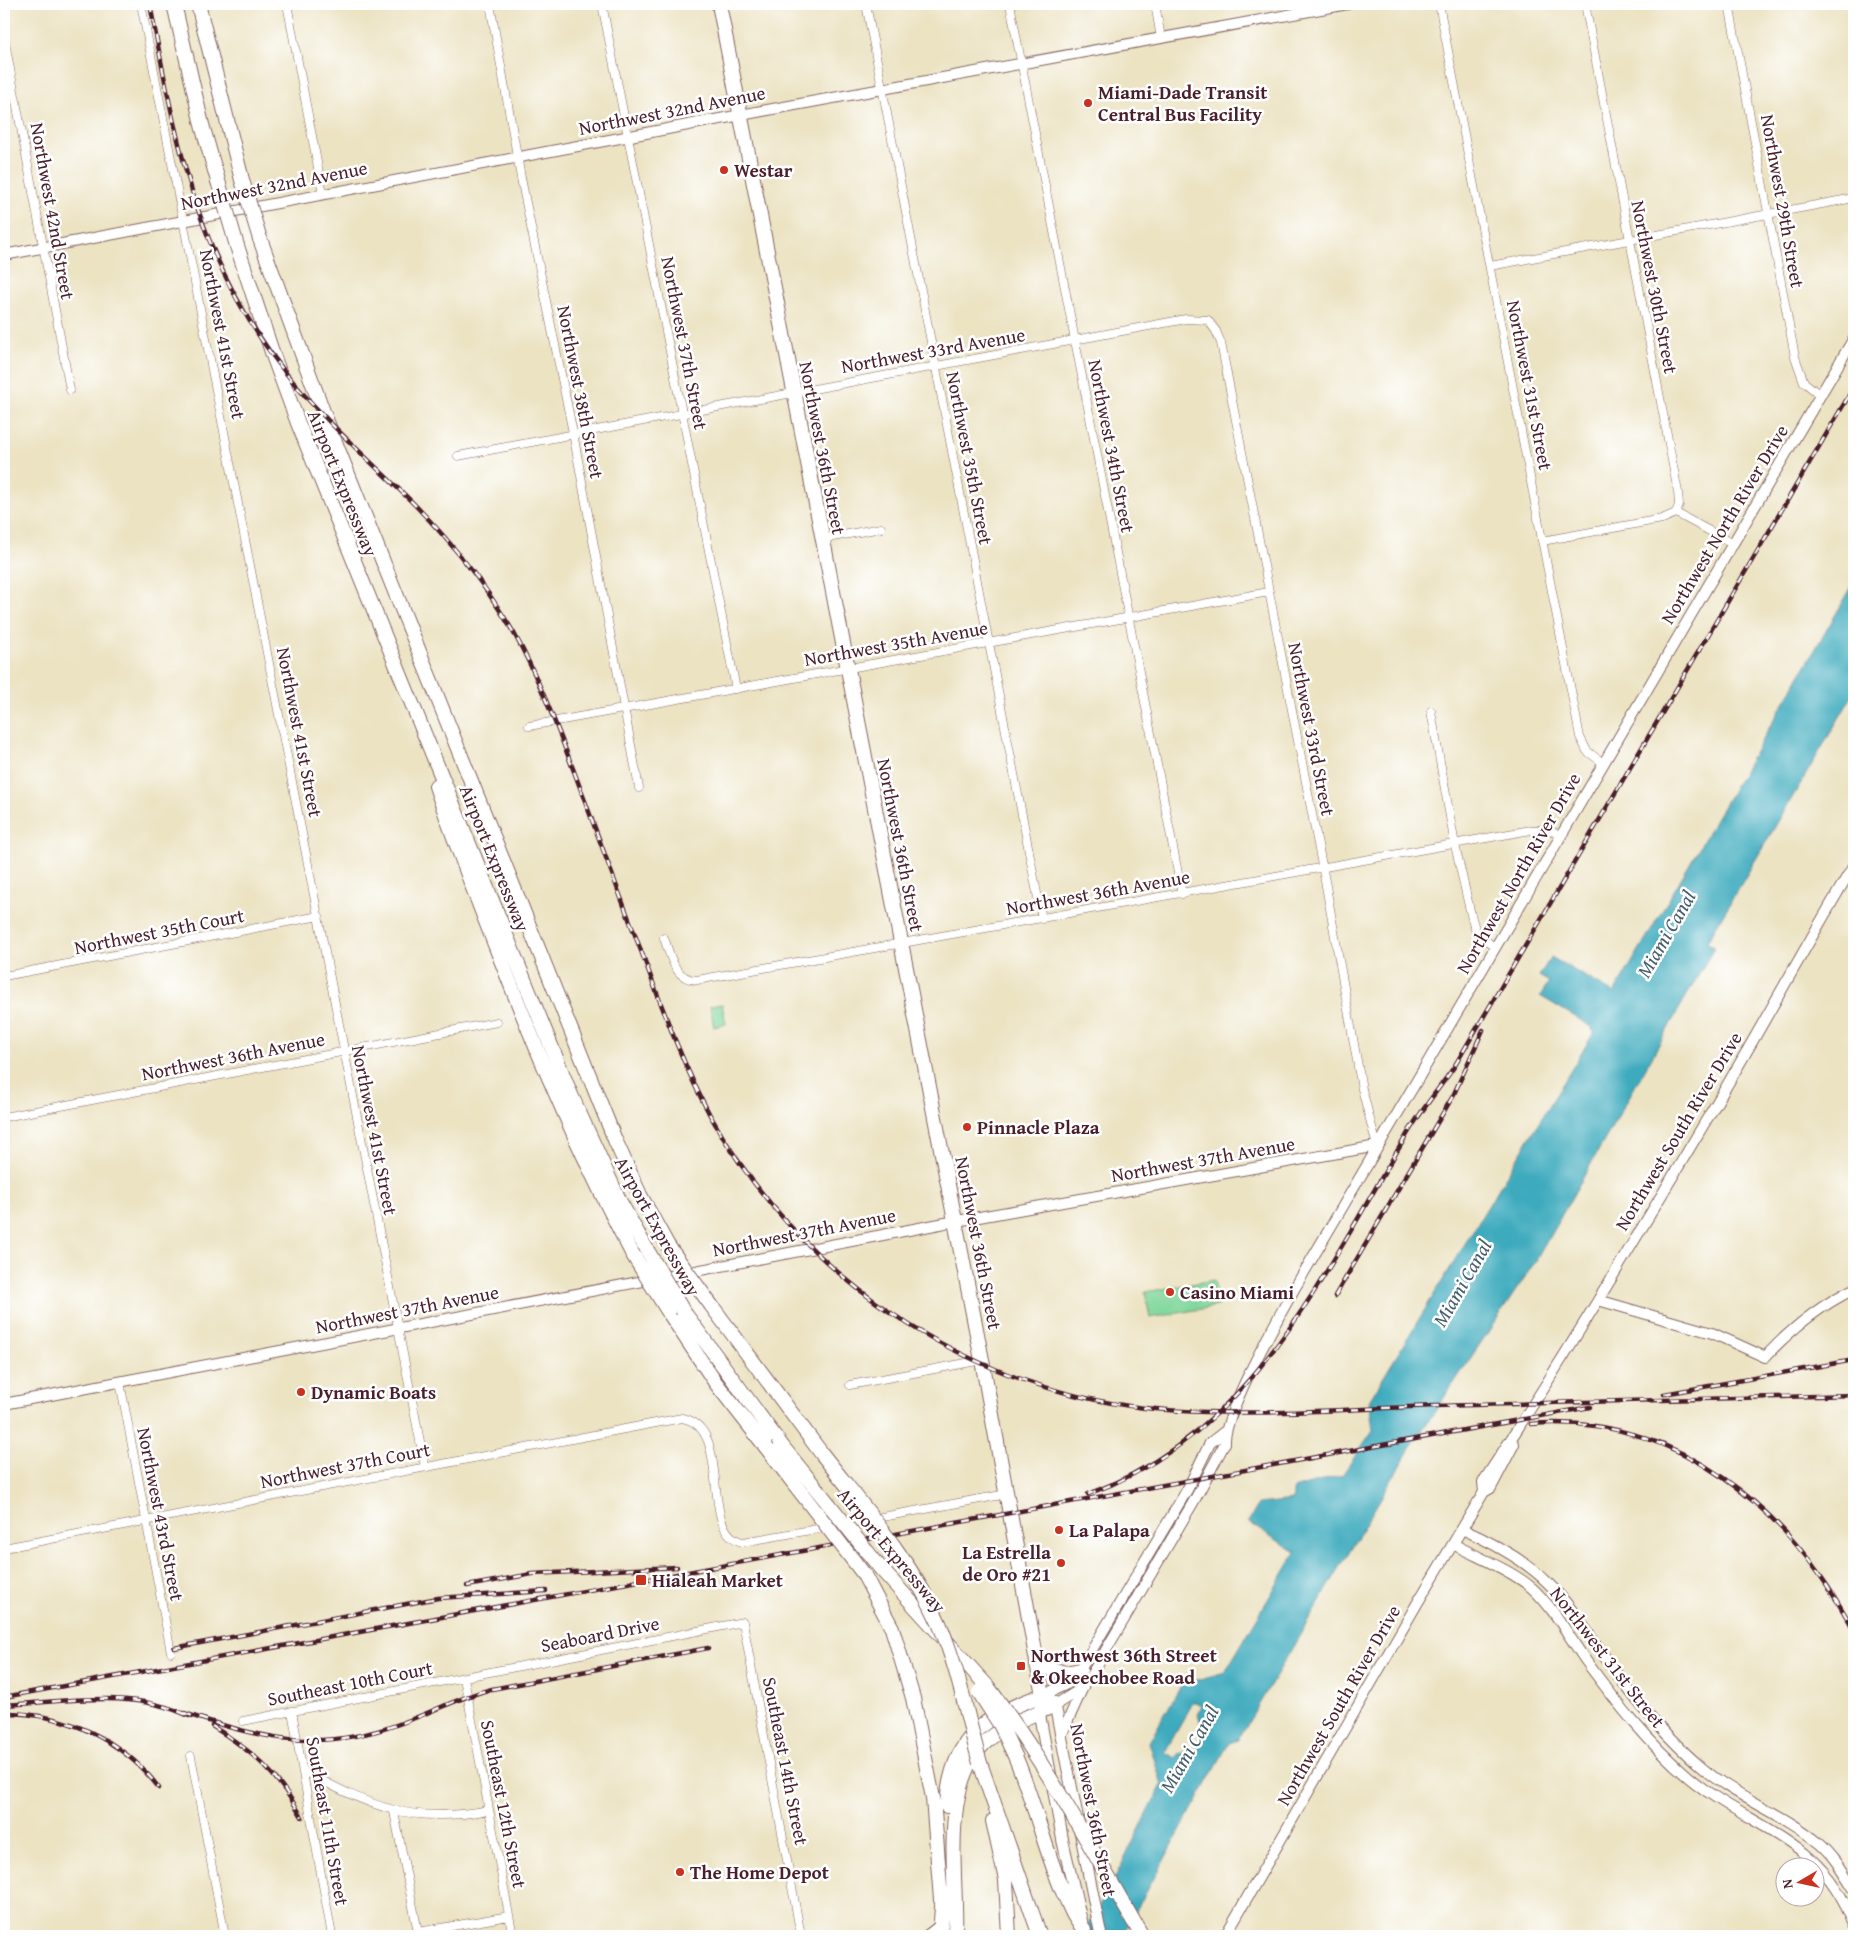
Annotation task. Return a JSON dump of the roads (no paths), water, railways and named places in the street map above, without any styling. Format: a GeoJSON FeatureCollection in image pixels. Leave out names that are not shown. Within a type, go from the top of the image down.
{"type":"FeatureCollection","features":[{"type":"Feature","properties":{"kind":"highway","name":"Airport Expressway"},"geometry":{"type":"LineString","coordinates":[[174,4],[202,124],[218,181],[274,358],[402,681],[571,1095],[620,1202],[683,1311],[780,1445],[882,1570],[964,1661],[984,1689],[1008,1713],[1045,1770],[1142,1936]]}},
{"type":"Feature","properties":{"kind":"highway","name":"Airport Expressway"},"geometry":{"type":"LineString","coordinates":[[198,4],[242,180],[260,240],[321,408],[615,1140],[640,1195],[668,1246],[822,1454],[906,1562],[925,1594],[946,1642],[1000,1832]]}},
{"type":"Feature","properties":{"kind":"highway","name":"Northwest 36th Street"},"geometry":{"type":"LineString","coordinates":[[719,4],[982,1360],[1037,1665],[1043,1695],[1055,1705]]}},
{"type":"Feature","properties":{"kind":"highway"},"geometry":{"type":"LineString","coordinates":[[402,681],[462,861],[520,1009],[578,1148],[632,1253],[715,1382],[863,1573],[892,1628],[913,1698],[933,1798],[941,1900],[940,1931]]}},
{"type":"Feature","properties":{"kind":"highway"},"geometry":{"type":"LineString","coordinates":[[1037,1665],[1065,1673],[1080,1670]]}},
{"type":"Feature","properties":{"kind":"highway"},"geometry":{"type":"LineString","coordinates":[[984,1689],[1028,1787],[1050,1861],[1074,1919],[1085,1932]]}},
{"type":"Feature","properties":{"kind":"highway"},"geometry":{"type":"LineString","coordinates":[[941,1900],[945,1883],[948,1799],[957,1758],[971,1736],[991,1718],[1012,1706],[1043,1695]]}},
{"type":"Feature","properties":{"kind":"highway"},"geometry":{"type":"LineString","coordinates":[[955,1936],[956,1810],[963,1777],[975,1753],[987,1740],[1009,1724],[1055,1705]]}},
{"type":"Feature","properties":{"kind":"highway"},"geometry":{"type":"LineString","coordinates":[[1000,1832],[1010,1936]]}},
{"type":"Feature","properties":{"kind":"highway"},"geometry":{"type":"LineString","coordinates":[[1000,1832],[1040,1936]]}},
{"type":"Feature","properties":{"kind":"main road","name":"Northwest 36th Street"},"geometry":{"type":"LineString","coordinates":[[1043,1695],[1039,1712],[1063,1842],[1085,1932]]}},
{"type":"Feature","properties":{"kind":"main road","name":"Northwest 36th Street"},"geometry":{"type":"LineString","coordinates":[[1055,1705],[1100,1936]]}},
{"type":"Feature","properties":{"kind":"main road"},"geometry":{"type":"LineString","coordinates":[[927,1936],[940,1931]]}},
{"type":"Feature","properties":{"kind":"street","name":"Northwest 41st Street"},"geometry":{"type":"LineString","coordinates":[[141,4],[319,916],[343,1051],[424,1467]]}},
{"type":"Feature","properties":{"kind":"street"},"geometry":{"type":"LineString","coordinates":[[287,4],[323,194]]}},
{"type":"Feature","properties":{"kind":"street","name":"Northwest 38th Street"},"geometry":{"type":"LineString","coordinates":[[490,4],[639,788]]}},
{"type":"Feature","properties":{"kind":"street","name":"Northwest 37th Street"},"geometry":{"type":"LineString","coordinates":[[602,4],[736,689]]}},
{"type":"Feature","properties":{"kind":"street","name":"Northwest 35th Street"},"geometry":{"type":"LineString","coordinates":[[866,4],[1042,919]]}},
{"type":"Feature","properties":{"kind":"street","name":"Northwest 34th Street"},"geometry":{"type":"LineString","coordinates":[[1010,4],[1182,894]]}},
{"type":"Feature","properties":{"kind":"street"},"geometry":{"type":"LineString","coordinates":[[1155,4],[1161,38]]}},
{"type":"Feature","properties":{"kind":"street","name":"Northwest 32nd Avenue"},"geometry":{"type":"LineString","coordinates":[[4,255],[628,136],[1161,38],[1295,8],[1348,4]]}},
{"type":"Feature","properties":{"kind":"street","name":"Northwest 31st Street"},"geometry":{"type":"LineString","coordinates":[[1439,4],[1580,737],[1586,751],[1603,764]]}},
{"type":"Feature","properties":{"kind":"street","name":"Northwest 30th Street"},"geometry":{"type":"LineString","coordinates":[[1585,4],[1678,492],[1679,505],[1676,513]]}},
{"type":"Feature","properties":{"kind":"street","name":"Northwest 29th Street"},"geometry":{"type":"LineString","coordinates":[[1729,4],[1800,373],[1804,382],[1820,395]]}},
{"type":"Feature","properties":{"kind":"street","name":"Northwest 42nd Street"},"geometry":{"type":"LineString","coordinates":[[4,37],[70,390]]}},
{"type":"Feature","properties":{"kind":"street"},"geometry":{"type":"LineString","coordinates":[[1490,266],[1854,198]]}},
{"type":"Feature","properties":{"kind":"street","name":"Northwest 33rd Avenue"},"geometry":{"type":"LineString","coordinates":[[458,456],[1186,318],[1208,320]]}},
{"type":"Feature","properties":{"kind":"street","name":"Northwest 33rd Street"},"geometry":{"type":"LineString","coordinates":[[1208,320],[1221,342],[1322,868],[1362,1089],[1377,1146]]}},
{"type":"Feature","properties":{"kind":"street","name":"Northwest North River Drive"},"geometry":{"type":"LineString","coordinates":[[1043,1695],[1067,1684],[1080,1670],[1187,1490],[1210,1443],[1224,1432],[1288,1299],[1854,338]]}},
{"type":"Feature","properties":{"kind":"street"},"geometry":{"type":"LineString","coordinates":[[1542,541],[1662,519],[1676,513],[1732,543]]}},
{"type":"Feature","properties":{"kind":"street"},"geometry":{"type":"LineString","coordinates":[[822,539],[881,528]]}},
{"type":"Feature","properties":{"kind":"street","name":"Northwest 35th Avenue"},"geometry":{"type":"LineString","coordinates":[[529,726],[1269,592]]}},
{"type":"Feature","properties":{"kind":"street"},"geometry":{"type":"LineString","coordinates":[[1431,711],[1455,845],[1476,932],[1495,948]]}},
{"type":"Feature","properties":{"kind":"street","name":"Northwest 36th Avenue"},"geometry":{"type":"LineString","coordinates":[[664,938],[675,968],[686,979],[697,980],[830,954],[901,944],[1540,829],[1548,829],[1561,836]]}},
{"type":"Feature","properties":{"kind":"street","name":"Northwest South River Drive"},"geometry":{"type":"LineString","coordinates":[[1225,1936],[1484,1492],[1483,1482],[1530,1413],[1598,1300],[1726,1086],[1794,965],[1854,865]]}},
{"type":"Feature","properties":{"kind":"street","name":"Northwest 35th Court"},"geometry":{"type":"LineString","coordinates":[[4,976],[319,916]]}},
{"type":"Feature","properties":{"kind":"street","name":"Northwest 36th Avenue"},"geometry":{"type":"LineString","coordinates":[[4,1117],[497,1022]]}},
{"type":"Feature","properties":{"kind":"street","name":"Northwest 37th Avenue"},"geometry":{"type":"LineString","coordinates":[[4,1404],[955,1221],[1377,1146]]}},
{"type":"Feature","properties":{"kind":"street"},"geometry":{"type":"LineString","coordinates":[[1598,1300],[1712,1333],[1765,1357],[1805,1320],[1854,1288]]}},
{"type":"Feature","properties":{"kind":"street"},"geometry":{"type":"LineString","coordinates":[[850,1385],[982,1360]]}},
{"type":"Feature","properties":{"kind":"street","name":"Northwest 43rd Street"},"geometry":{"type":"LineString","coordinates":[[120,1382],[171,1652]]}},
{"type":"Feature","properties":{"kind":"street","name":"Northwest 37th Court"},"geometry":{"type":"LineString","coordinates":[[4,1548],[682,1418],[692,1420],[701,1427],[708,1440],[723,1525],[732,1538],[738,1541],[761,1539],[1007,1494]]}},
{"type":"Feature","properties":{"kind":"street","name":"Northwest North River Drive"},"geometry":{"type":"LineString","coordinates":[[1055,1705],[1071,1696],[1084,1684],[1136,1600],[1215,1464],[1225,1443],[1224,1432]]}},
{"type":"Feature","properties":{"kind":"street","name":"Northwest 31st Street"},"geometry":{"type":"LineString","coordinates":[[1462,1529],[1538,1574],[1557,1592],[1628,1689],[1674,1742],[1716,1779],[1820,1844],[1837,1863],[1854,1889]]}},
{"type":"Feature","properties":{"kind":"street","name":"Northwest 31st Street"},"geometry":{"type":"LineString","coordinates":[[1452,1544],[1529,1586],[1546,1604],[1607,1690],[1655,1747],[1710,1794],[1792,1842],[1804,1852],[1834,1885],[1854,1924]]}},
{"type":"Feature","properties":{"kind":"street"},"geometry":{"type":"LineString","coordinates":[[1126,1592],[1136,1600]]}},
{"type":"Feature","properties":{"kind":"street","name":"Seaboard Drive"},"geometry":{"type":"LineString","coordinates":[[464,1678],[743,1622]]}},
{"type":"Feature","properties":{"kind":"street","name":"Southeast 14th Street"},"geometry":{"type":"LineString","coordinates":[[743,1622],[801,1936]]}},
{"type":"Feature","properties":{"kind":"street"},"geometry":{"type":"LineString","coordinates":[[1566,1632],[1580,1622]]}},
{"type":"Feature","properties":{"kind":"street","name":"Southeast 10th Court"},"geometry":{"type":"LineString","coordinates":[[242,1721],[464,1678]]}},
{"type":"Feature","properties":{"kind":"street","name":"Southeast 12th Street"},"geometry":{"type":"LineString","coordinates":[[464,1678],[513,1936]]}},
{"type":"Feature","properties":{"kind":"street"},"geometry":{"type":"LineString","coordinates":[[1061,1736],[1084,1684]]}},
{"type":"Feature","properties":{"kind":"street","name":"Southeast 11th Street"},"geometry":{"type":"LineString","coordinates":[[292,1711],[332,1936]]}},
{"type":"Feature","properties":{"kind":"street"},"geometry":{"type":"LineString","coordinates":[[191,1756],[225,1936]]}},
{"type":"Feature","properties":{"kind":"street"},"geometry":{"type":"LineString","coordinates":[[304,1770],[357,1799],[394,1812],[461,1816],[489,1810]]}},
{"type":"Feature","properties":{"kind":"street"},"geometry":{"type":"LineString","coordinates":[[394,1812],[418,1932]]}},
{"type":"Feature","properties":{"kind":"street"},"geometry":{"type":"LineString","coordinates":[[396,1936],[509,1916]]}},
{"type":"Feature","properties":{"kind":"water","name":"Miami Canal"},"geometry":{"type":"Polygon","coordinates":[[[1854,583],[1854,693],[1707,942],[1714,948],[1535,1262],[1411,1447],[1238,1740],[1229,1743],[1122,1936],[1081,1936],[1110,1887],[1162,1785],[1149,1742],[1182,1684],[1225,1672],[1296,1552],[1248,1522],[1259,1504],[1293,1500],[1293,1489],[1342,1475],[1373,1430],[1369,1401],[1593,1034],[1592,1027],[1540,996],[1549,982],[1539,976],[1551,957],[1614,993],[1854,583]],[[1194,1701],[1165,1752],[1175,1758],[1178,1754],[1198,1748],[1204,1734],[1198,1714],[1202,1705],[1194,1701]]]}},
{"type":"Feature","properties":{"kind":"railway"},"geometry":{"type":"LineString","coordinates":[[150,4],[183,159],[197,206],[215,253],[237,299],[264,344],[298,388],[429,520],[469,567],[504,617],[524,652],[547,703],[683,1060],[710,1115],[747,1173],[790,1226],[839,1273],[893,1314],[951,1349],[1013,1376],[1078,1396],[1145,1408],[1253,1413],[1436,1406],[1854,1395]]}},
{"type":"Feature","properties":{"kind":"railway"},"geometry":{"type":"LineString","coordinates":[[1088,1494],[1146,1467],[1195,1433],[1239,1392],[1277,1346],[1343,1244],[1410,1129],[1454,1067],[1854,387]]}},
{"type":"Feature","properties":{"kind":"railway"},"geometry":{"type":"LineString","coordinates":[[1335,1296],[1453,1096],[1483,1030]]}},
{"type":"Feature","properties":{"kind":"railway"},"geometry":{"type":"LineString","coordinates":[[1664,1394],[1854,1360]]}},
{"type":"Feature","properties":{"kind":"railway"},"geometry":{"type":"LineString","coordinates":[[4,1697],[1590,1407]]}},
{"type":"Feature","properties":{"kind":"railway"},"geometry":{"type":"LineString","coordinates":[[1531,1424],[1584,1425],[1634,1435],[1680,1452],[1723,1478],[1762,1509],[1797,1546],[1828,1587],[1854,1631]]}},
{"type":"Feature","properties":{"kind":"railway"},"geometry":{"type":"LineString","coordinates":[[467,1586],[532,1574],[677,1567]]}},
{"type":"Feature","properties":{"kind":"railway"},"geometry":{"type":"LineString","coordinates":[[174,1648],[438,1598],[546,1591]]}},
{"type":"Feature","properties":{"kind":"railway"},"geometry":{"type":"LineString","coordinates":[[184,1713],[265,1736],[316,1740],[343,1738],[370,1733],[399,1724],[468,1696],[492,1689],[708,1648]]}},
{"type":"Feature","properties":{"kind":"railway"},"geometry":{"type":"LineString","coordinates":[[4,1705],[122,1699],[167,1707],[189,1716]]}},
{"type":"Feature","properties":{"kind":"railway"},"geometry":{"type":"LineString","coordinates":[[4,1713],[27,1714],[49,1718],[90,1732],[128,1756],[159,1788]]}},
{"type":"Feature","properties":{"kind":"railway"},"geometry":{"type":"LineString","coordinates":[[212,1726],[240,1745],[264,1765],[284,1788],[302,1817]]}},
{"type":"Feature","properties":{"kind":"place","name":"Miami-Dade Transit Central Bus Facility"},"geometry":{"type":"Point","coordinates":[1088,103]}},
{"type":"Feature","properties":{"kind":"place","name":"Westar"},"geometry":{"type":"Point","coordinates":[724,170]}},
{"type":"Feature","properties":{"kind":"place","name":"Pinnacle Plaza"},"geometry":{"type":"Point","coordinates":[967,1127]}},
{"type":"Feature","properties":{"kind":"place","name":"Casino Miami"},"geometry":{"type":"Point","coordinates":[1170,1292]}},
{"type":"Feature","properties":{"kind":"place","name":"Dynamic Boats"},"geometry":{"type":"Point","coordinates":[301,1392]}},
{"type":"Feature","properties":{"kind":"place","name":"La Palapa"},"geometry":{"type":"Point","coordinates":[1059,1530]}},
{"type":"Feature","properties":{"kind":"place","name":"La Estrella de Oro #21"},"geometry":{"type":"Point","coordinates":[1061,1563]}},
{"type":"Feature","properties":{"kind":"place","name":"Hialeah Market"},"geometry":{"type":"Point","coordinates":[641,1580]}},
{"type":"Feature","properties":{"kind":"place","name":"Northwest 36th Street & Okeechobee Road"},"geometry":{"type":"Point","coordinates":[1021,1666]}},
{"type":"Feature","properties":{"kind":"place","name":"The Home Depot"},"geometry":{"type":"Point","coordinates":[680,1872]}}]}
